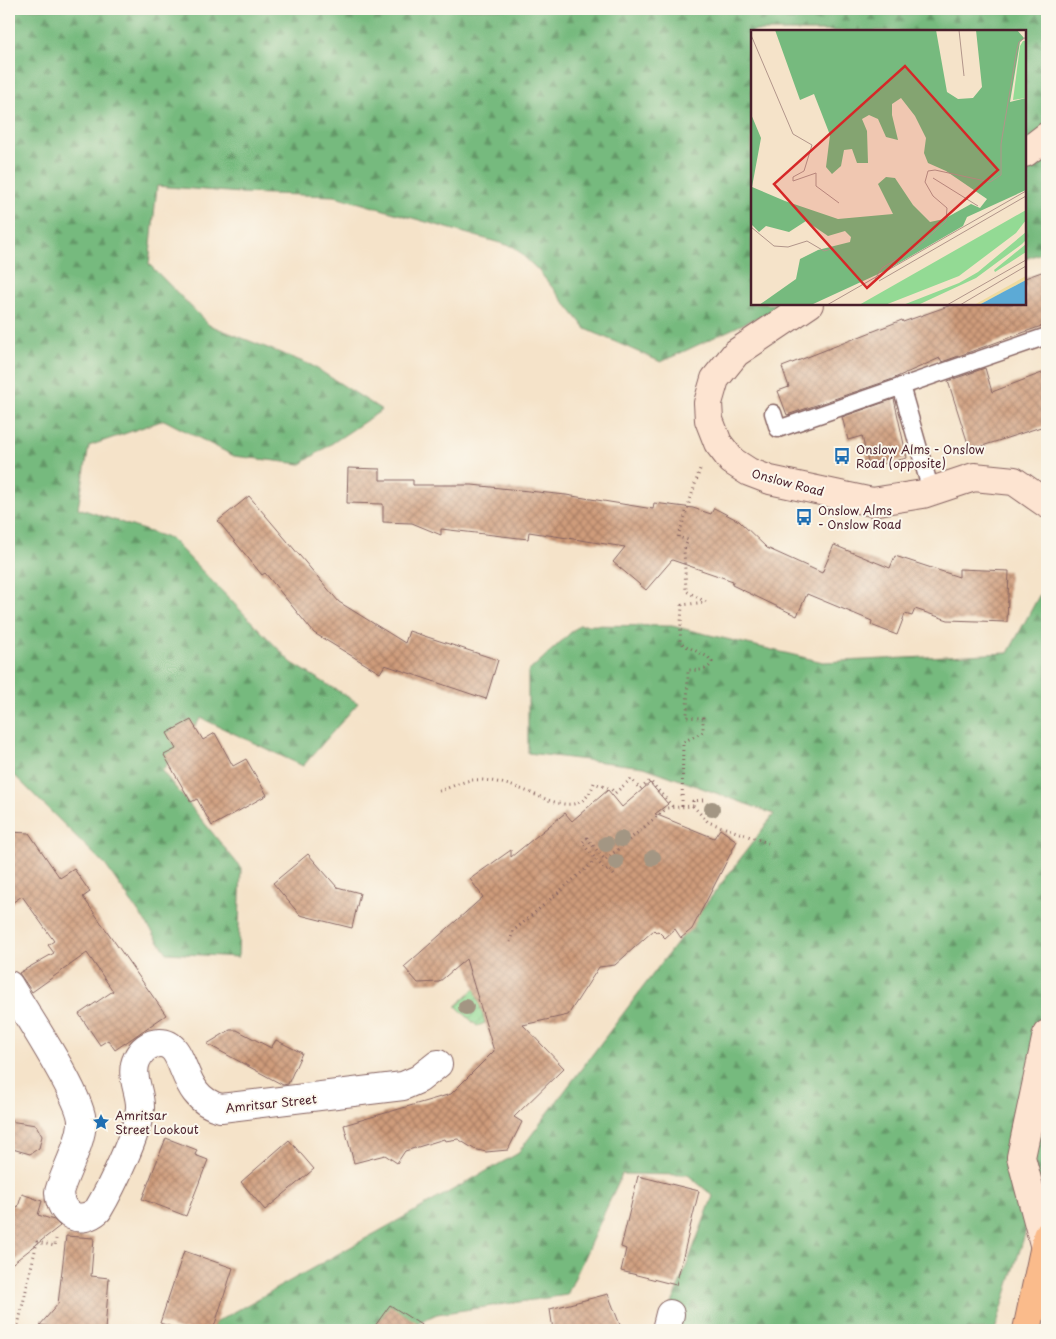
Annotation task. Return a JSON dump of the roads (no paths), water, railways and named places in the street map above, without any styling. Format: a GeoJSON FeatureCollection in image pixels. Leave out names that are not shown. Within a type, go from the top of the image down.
{"type":"FeatureCollection","features":[{"type":"Feature","properties":{"kind":"main road"},"geometry":{"type":"LineString","coordinates":[[1026,152],[1047,136]]}},
{"type":"Feature","properties":{"kind":"main road","name":"Onslow Road"},"geometry":{"type":"LineString","coordinates":[[807,305],[736,353],[720,371],[712,387],[708,403],[709,420],[718,443],[732,461],[749,472],[770,480],[872,502],[931,491],[974,477],[1014,481],[1047,504]]}},
{"type":"Feature","properties":{"kind":"main road"},"geometry":{"type":"LineString","coordinates":[[1027,1330],[1047,1242],[1022,1157],[1047,1034]]}},
{"type":"Feature","properties":{"kind":"street","name":"Amritsar Street"},"geometry":{"type":"LineString","coordinates":[[9,985],[69,1086],[80,1111],[82,1121],[80,1135],[59,1192],[63,1207],[71,1216],[86,1217],[98,1210],[132,1136],[140,1109],[134,1075],[136,1060],[145,1047],[155,1043],[170,1045],[176,1051],[192,1089],[204,1102],[220,1108],[403,1086],[419,1079],[438,1064]]}},
{"type":"Feature","properties":{"kind":"lane"},"geometry":{"type":"LineString","coordinates":[[774,413],[778,429],[1047,336]]}},
{"type":"Feature","properties":{"kind":"lane"},"geometry":{"type":"LineString","coordinates":[[901,386],[931,491]]}},
{"type":"Feature","properties":{"kind":"place","name":"Onslow Alms - Onslow Road (opposite)"},"geometry":{"type":"Point","coordinates":[842,456]}},
{"type":"Feature","properties":{"kind":"place","name":"Onslow Alms - Onslow Road"},"geometry":{"type":"Point","coordinates":[804,517]}},
{"type":"Feature","properties":{"kind":"place","name":"Amritsar Street Lookout"},"geometry":{"type":"Point","coordinates":[101,1122]}}]}
